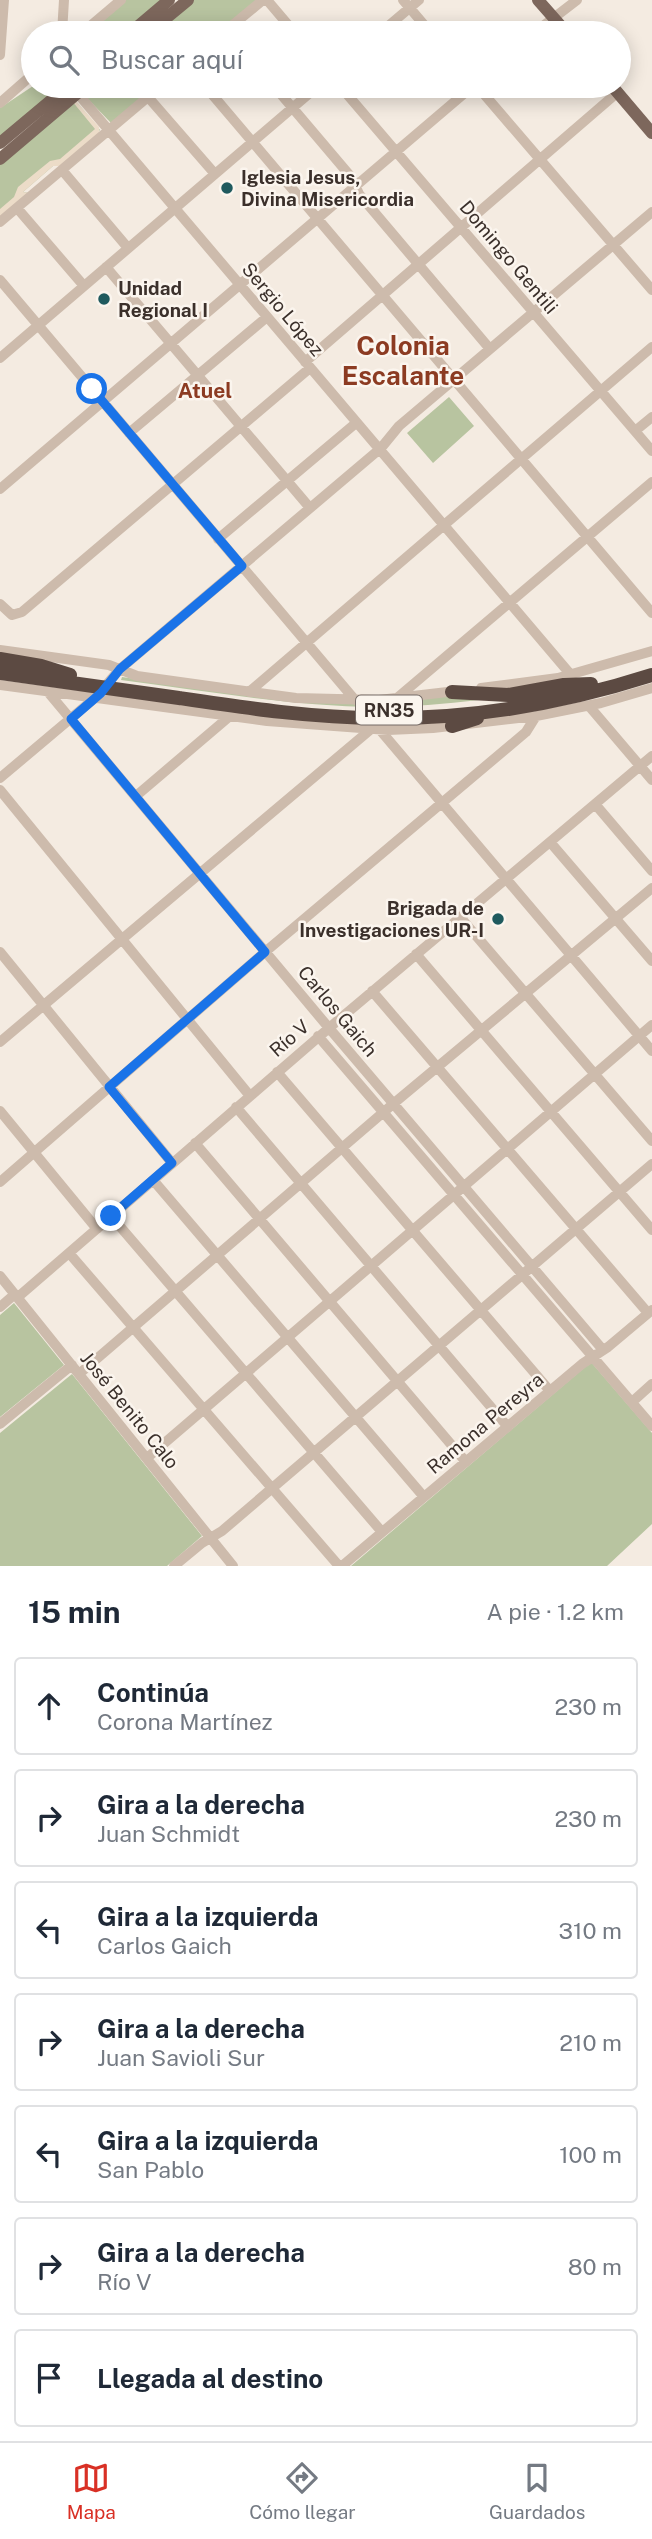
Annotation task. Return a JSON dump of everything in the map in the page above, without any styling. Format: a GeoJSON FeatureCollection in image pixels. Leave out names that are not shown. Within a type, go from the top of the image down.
{"type":"FeatureCollection","features":[{"type":"Feature","properties":{"kind":"highway"},"geometry":{"type":"LineString","coordinates":[[0,659],[41,666],[70,675]]}},
{"type":"Feature","properties":{"kind":"highway","name":"RN35"},"geometry":{"type":"LineString","coordinates":[[0,665],[70,675],[141,693],[274,712],[361,718],[447,715],[550,701],[652,675]]}},
{"type":"Feature","properties":{"kind":"highway","name":"RN35"},"geometry":{"type":"LineString","coordinates":[[0,676],[51,686],[108,684],[275,704],[407,710],[530,696],[591,684],[652,667]]}},
{"type":"Feature","properties":{"kind":"highway"},"geometry":{"type":"LineString","coordinates":[[452,692],[511,694],[564,685],[591,684]]}},
{"type":"Feature","properties":{"kind":"highway"},"geometry":{"type":"LineString","coordinates":[[141,693],[176,704],[239,713],[267,721]]}},
{"type":"Feature","properties":{"kind":"highway"},"geometry":{"type":"LineString","coordinates":[[452,726],[478,717],[529,709],[550,701]]}},
{"type":"Feature","properties":{"kind":"main road"},"geometry":{"type":"LineString","coordinates":[[144,21],[169,0]]}},
{"type":"Feature","properties":{"kind":"main road"},"geometry":{"type":"LineString","coordinates":[[163,21],[188,0]]}},
{"type":"Feature","properties":{"kind":"main road"},"geometry":{"type":"LineString","coordinates":[[538,0],[557,21]]}},
{"type":"Feature","properties":{"kind":"main road"},"geometry":{"type":"LineString","coordinates":[[0,143],[62,98]]}},
{"type":"Feature","properties":{"kind":"main road"},"geometry":{"type":"LineString","coordinates":[[0,159],[65,98]]}},
{"type":"Feature","properties":{"kind":"main road"},"geometry":{"type":"LineString","coordinates":[[623,98],[652,132]]}},
{"type":"Feature","properties":{"kind":"street"},"geometry":{"type":"LineString","coordinates":[[0,55],[4,0]]}},
{"type":"Feature","properties":{"kind":"street"},"geometry":{"type":"LineString","coordinates":[[63,21],[64,0]]}},
{"type":"Feature","properties":{"kind":"street"},"geometry":{"type":"LineString","coordinates":[[96,21],[121,0]]}},
{"type":"Feature","properties":{"kind":"street"},"geometry":{"type":"LineString","coordinates":[[239,21],[265,0],[284,21]]}},
{"type":"Feature","properties":{"kind":"street"},"geometry":{"type":"LineString","coordinates":[[391,21],[406,4],[419,0]]}},
{"type":"Feature","properties":{"kind":"street"},"geometry":{"type":"LineString","coordinates":[[550,21],[577,0]]}},
{"type":"Feature","properties":{"kind":"street"},"geometry":{"type":"LineString","coordinates":[[406,4],[421,21]]}},
{"type":"Feature","properties":{"kind":"street"},"geometry":{"type":"LineString","coordinates":[[0,103],[21,85]]}},
{"type":"Feature","properties":{"kind":"street","name":"Sergio López"},"geometry":{"type":"LineString","coordinates":[[83,98],[108,131],[571,675]]}},
{"type":"Feature","properties":{"kind":"street"},"geometry":{"type":"LineString","coordinates":[[0,222],[147,98]]}},
{"type":"Feature","properties":{"kind":"street"},"geometry":{"type":"LineString","coordinates":[[149,98],[215,174]]}},
{"type":"Feature","properties":{"kind":"street"},"geometry":{"type":"LineString","coordinates":[[215,98],[652,612]]}},
{"type":"Feature","properties":{"kind":"street"},"geometry":{"type":"LineString","coordinates":[[284,98],[352,178],[359,194],[490,349]]}},
{"type":"Feature","properties":{"kind":"street"},"geometry":{"type":"LineString","coordinates":[[0,358],[304,98]]}},
{"type":"Feature","properties":{"kind":"street","name":"Domingo Gentili"},"geometry":{"type":"LineString","coordinates":[[350,98],[652,451]]}},
{"type":"Feature","properties":{"kind":"street"},"geometry":{"type":"LineString","coordinates":[[0,489],[460,98]]}},
{"type":"Feature","properties":{"kind":"street"},"geometry":{"type":"LineString","coordinates":[[486,98],[652,290]]}},
{"type":"Feature","properties":{"kind":"street"},"geometry":{"type":"LineString","coordinates":[[0,604],[14,615],[22,612],[241,427],[384,295],[540,160],[605,98]]}},
{"type":"Feature","properties":{"kind":"street"},"geometry":{"type":"LineString","coordinates":[[62,170],[128,248]]}},
{"type":"Feature","properties":{"kind":"street"},"geometry":{"type":"LineString","coordinates":[[17,208],[84,286]]}},
{"type":"Feature","properties":{"kind":"street"},"geometry":{"type":"LineString","coordinates":[[0,778],[379,450],[397,427],[652,212]]}},
{"type":"Feature","properties":{"kind":"street"},"geometry":{"type":"LineString","coordinates":[[106,267],[310,508]]}},
{"type":"Feature","properties":{"kind":"street"},"geometry":{"type":"LineString","coordinates":[[0,281],[355,700]]}},
{"type":"Feature","properties":{"kind":"street"},"geometry":{"type":"LineString","coordinates":[[129,433],[267,317]]}},
{"type":"Feature","properties":{"kind":"street"},"geometry":{"type":"LineString","coordinates":[[249,692],[652,347]]}},
{"type":"Feature","properties":{"kind":"street"},"geometry":{"type":"LineString","coordinates":[[635,431],[652,417]]}},
{"type":"Feature","properties":{"kind":"street"},"geometry":{"type":"LineString","coordinates":[[218,539],[356,423]]}},
{"type":"Feature","properties":{"kind":"street"},"geometry":{"type":"LineString","coordinates":[[397,698],[652,482]]}},
{"type":"Feature","properties":{"kind":"street"},"geometry":{"type":"LineString","coordinates":[[0,650],[109,665],[108,684]]}},
{"type":"Feature","properties":{"kind":"street"},"geometry":{"type":"LineString","coordinates":[[108,684],[137,676],[296,698],[397,698],[520,684],[571,675],[652,651]]}},
{"type":"Feature","properties":{"kind":"street"},"geometry":{"type":"LineString","coordinates":[[108,684],[230,716],[375,730],[452,726],[536,716],[589,706],[652,688]]}},
{"type":"Feature","properties":{"kind":"street"},"geometry":{"type":"LineString","coordinates":[[0,685],[51,686]]}},
{"type":"Feature","properties":{"kind":"street","name":"Carlos Gaich"},"geometry":{"type":"LineString","coordinates":[[51,686],[71,719],[328,1028],[603,1350]]}},
{"type":"Feature","properties":{"kind":"street"},"geometry":{"type":"LineString","coordinates":[[589,706],[652,780]]}},
{"type":"Feature","properties":{"kind":"street"},"geometry":{"type":"LineString","coordinates":[[136,796],[230,716]]}},
{"type":"Feature","properties":{"kind":"street"},"geometry":{"type":"LineString","coordinates":[[0,1181],[265,952],[528,731],[536,716]]}},
{"type":"Feature","properties":{"kind":"street"},"geometry":{"type":"LineString","coordinates":[[375,730],[442,803],[652,1051]]}},
{"type":"Feature","properties":{"kind":"street"},"geometry":{"type":"LineString","coordinates":[[0,1042],[375,730]]}},
{"type":"Feature","properties":{"kind":"street","name":"Río V"},"geometry":{"type":"LineString","coordinates":[[0,1307],[69,1253],[318,1036],[652,756]]}},
{"type":"Feature","properties":{"kind":"street"},"geometry":{"type":"LineString","coordinates":[[0,790],[250,1096]]}},
{"type":"Feature","properties":{"kind":"street"},"geometry":{"type":"LineString","coordinates":[[595,804],[652,871]]}},
{"type":"Feature","properties":{"kind":"street"},"geometry":{"type":"LineString","coordinates":[[550,842],[652,961]]}},
{"type":"Feature","properties":{"kind":"street"},"geometry":{"type":"LineString","coordinates":[[79,1374],[393,1104],[652,888]]}},
{"type":"Feature","properties":{"kind":"street"},"geometry":{"type":"LineString","coordinates":[[460,917],[652,1141]]}},
{"type":"Feature","properties":{"kind":"street"},"geometry":{"type":"LineString","coordinates":[[0,952],[172,1163]]}},
{"type":"Feature","properties":{"kind":"street"},"geometry":{"type":"LineString","coordinates":[[416,954],[652,1230]]}},
{"type":"Feature","properties":{"kind":"street"},"geometry":{"type":"LineString","coordinates":[[372,991],[650,1311]]}},
{"type":"Feature","properties":{"kind":"street"},"geometry":{"type":"LineString","coordinates":[[147,1458],[652,1025]]}},
{"type":"Feature","properties":{"kind":"street","name":"Carlos Gaich"},"geometry":{"type":"LineString","coordinates":[[318,1036],[652,1426]]}},
{"type":"Feature","properties":{"kind":"street"},"geometry":{"type":"LineString","coordinates":[[278,1072],[550,1391]]}},
{"type":"Feature","properties":{"kind":"street"},"geometry":{"type":"LineString","coordinates":[[236,1107],[508,1426]]}},
{"type":"Feature","properties":{"kind":"street"},"geometry":{"type":"LineString","coordinates":[[0,1111],[97,1229]]}},
{"type":"Feature","properties":{"kind":"street"},"geometry":{"type":"LineString","coordinates":[[195,1143],[466,1462]]}},
{"type":"Feature","properties":{"kind":"street"},"geometry":{"type":"LineString","coordinates":[[174,1566],[272,1488],[652,1164]]}},
{"type":"Feature","properties":{"kind":"street"},"geometry":{"type":"LineString","coordinates":[[153,1180],[425,1497]]}},
{"type":"Feature","properties":{"kind":"street"},"geometry":{"type":"LineString","coordinates":[[111,1216],[382,1532]]}},
{"type":"Feature","properties":{"kind":"street"},"geometry":{"type":"LineString","coordinates":[[69,1253],[340,1566]]}},
{"type":"Feature","properties":{"kind":"street","name":"José Benito Calo"},"geometry":{"type":"LineString","coordinates":[[0,1276],[233,1566]]}},
{"type":"Feature","properties":{"kind":"street","name":"Ramona Pereyra"},"geometry":{"type":"LineString","coordinates":[[340,1566],[650,1311]]}},
{"type":"Feature","properties":{"kind":"street"},"geometry":{"type":"LineString","coordinates":[[0,1424],[72,1364]]}},
{"type":"Feature","properties":{"kind":"street"},"geometry":{"type":"LineString","coordinates":[[632,1402],[652,1384]]}},
{"type":"Feature","properties":{"kind":"green space"},"geometry":{"type":"Polygon","coordinates":[[[126,0],[163,0],[138,21],[101,21],[126,0]]]}},
{"type":"Feature","properties":{"kind":"green space"},"geometry":{"type":"Polygon","coordinates":[[[193,0],[257,0],[232,21],[168,21],[193,0]]]}},
{"type":"Feature","properties":{"kind":"green space"},"geometry":{"type":"Polygon","coordinates":[[[21,94],[21,98],[48,98],[0,138],[0,108],[21,94]]]}},
{"type":"Feature","properties":{"kind":"green space"},"geometry":{"type":"Polygon","coordinates":[[[87,98],[141,98],[111,123],[87,98]]]}},
{"type":"Feature","properties":{"kind":"green space"},"geometry":{"type":"Polygon","coordinates":[[[75,100],[100,130],[60,166],[53,166],[23,192],[29,193],[0,217],[0,163],[75,100]]]}},
{"type":"Feature","properties":{"kind":"green space"},"geometry":{"type":"Polygon","coordinates":[[[449,397],[474,426],[433,463],[407,433],[449,397]]]}},
{"type":"Feature","properties":{"kind":"green space"},"geometry":{"type":"Polygon","coordinates":[[[122,677],[266,698],[452,695],[479,700],[402,706],[345,706],[281,701],[217,693],[121,680],[122,677]]]}},
{"type":"Feature","properties":{"kind":"green space"},"geometry":{"type":"Polygon","coordinates":[[[14,1303],[64,1365],[0,1417],[0,1315],[14,1303]]]}},
{"type":"Feature","properties":{"kind":"green space"},"geometry":{"type":"Polygon","coordinates":[[[591,1362],[652,1433],[652,1524],[607,1566],[351,1566],[591,1362]]]}},
{"type":"Feature","properties":{"kind":"green space"},"geometry":{"type":"Polygon","coordinates":[[[72,1374],[202,1536],[167,1566],[0,1566],[0,1433],[72,1374]]]}},
{"type":"Feature","properties":{"kind":"shaded area"},"geometry":{"type":"Polygon","coordinates":[[[75,100],[99,127],[99,134],[60,166],[53,166],[23,192],[29,193],[0,217],[0,209],[14,197],[18,187],[50,161],[60,159],[95,129],[72,101],[75,100]]]}},
{"type":"Feature","properties":{"kind":"place","name":"Iglesia Jesus, Divina Misericordia"},"geometry":{"type":"Point","coordinates":[227,188]}},
{"type":"Feature","properties":{"kind":"place","name":"Unidad Regional I"},"geometry":{"type":"Point","coordinates":[104,299]}},
{"type":"Feature","properties":{"kind":"place","name":"Brigada de Investigaciones UR-I"},"geometry":{"type":"Point","coordinates":[498,919]}},
{"type":"Feature","properties":{"kind":"district","name":"Colonia Escalante"},"geometry":{"type":"Point","coordinates":[403,360]}},
{"type":"Feature","properties":{"kind":"district","name":"Atuel"},"geometry":{"type":"Point","coordinates":[205,390]}},
{"type":"Feature","properties":{"kind":"route"},"geometry":{"type":"LineString","coordinates":[[92,389],[242,566],[120,669],[101,693],[71,719],[265,952],[109,1087],[172,1163],[111,1216]]}}]}
